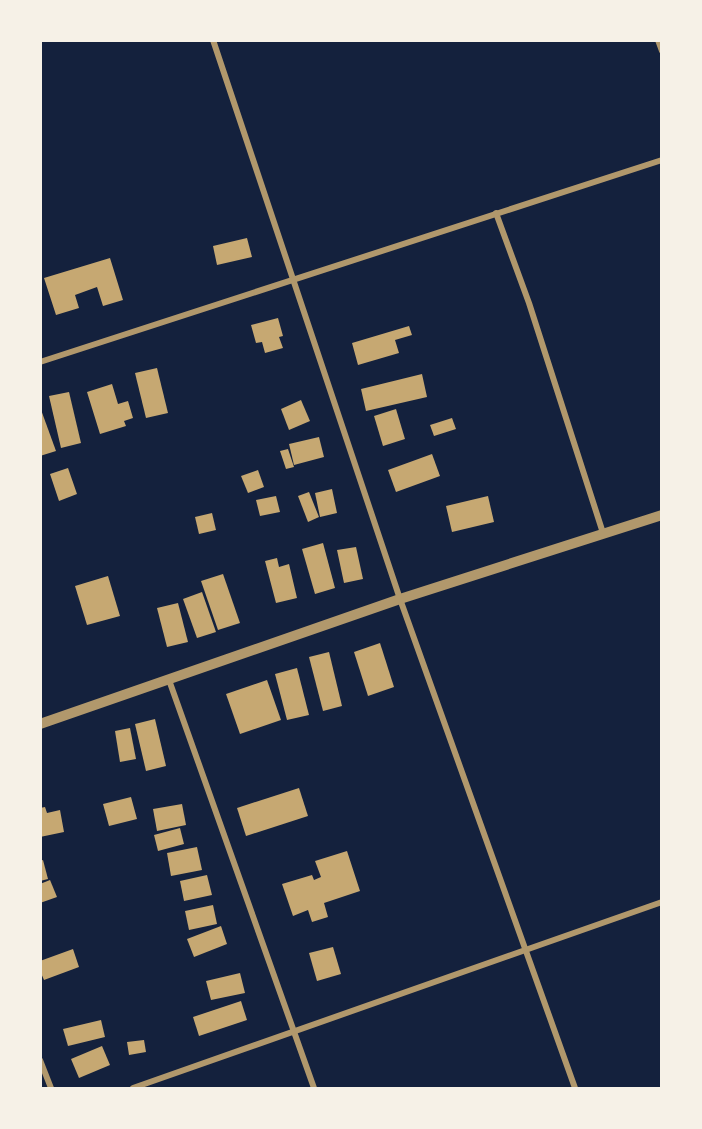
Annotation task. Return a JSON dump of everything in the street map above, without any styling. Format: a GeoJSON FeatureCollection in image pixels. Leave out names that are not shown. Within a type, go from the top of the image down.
{"type":"FeatureCollection","features":[{"type":"Feature","properties":{"kind":"street"},"geometry":{"type":"LineString","coordinates":[[213,40],[400,600],[575,1089]]}},
{"type":"Feature","properties":{"kind":"street"},"geometry":{"type":"LineString","coordinates":[[658,40],[662,51]]}},
{"type":"Feature","properties":{"kind":"street"},"geometry":{"type":"LineString","coordinates":[[40,362],[662,160]]}},
{"type":"Feature","properties":{"kind":"street"},"geometry":{"type":"LineString","coordinates":[[496,213],[529,303],[603,533]]}},
{"type":"Feature","properties":{"kind":"street"},"geometry":{"type":"LineString","coordinates":[[40,724],[400,600],[662,515]]}},
{"type":"Feature","properties":{"kind":"street"},"geometry":{"type":"LineString","coordinates":[[169,680],[314,1089]]}},
{"type":"Feature","properties":{"kind":"street"},"geometry":{"type":"LineString","coordinates":[[133,1089],[662,902]]}},
{"type":"Feature","properties":{"kind":"street"},"geometry":{"type":"LineString","coordinates":[[40,1060],[51,1089]]}},
{"type":"Feature","properties":{"kind":"building"},"geometry":{"type":"Polygon","coordinates":[[[247,238],[252,257],[217,265],[213,246],[247,238]]]}},
{"type":"Feature","properties":{"kind":"building"},"geometry":{"type":"Polygon","coordinates":[[[110,258],[123,300],[103,306],[97,287],[75,295],[79,308],[56,315],[44,278],[110,258]]]}},
{"type":"Feature","properties":{"kind":"building"},"geometry":{"type":"Polygon","coordinates":[[[278,318],[283,336],[279,337],[283,348],[265,353],[262,342],[256,343],[251,325],[278,318]]]}},
{"type":"Feature","properties":{"kind":"building"},"geometry":{"type":"Polygon","coordinates":[[[409,326],[412,335],[395,340],[399,353],[358,365],[352,343],[409,326]]]}},
{"type":"Feature","properties":{"kind":"building"},"geometry":{"type":"Polygon","coordinates":[[[157,368],[168,413],[146,418],[135,373],[157,368]]]}},
{"type":"Feature","properties":{"kind":"building"},"geometry":{"type":"Polygon","coordinates":[[[422,374],[427,397],[366,411],[361,389],[422,374]]]}},
{"type":"Feature","properties":{"kind":"building"},"geometry":{"type":"Polygon","coordinates":[[[112,384],[118,404],[128,401],[133,418],[124,421],[126,426],[100,434],[87,392],[112,384]]]}},
{"type":"Feature","properties":{"kind":"building"},"geometry":{"type":"Polygon","coordinates":[[[69,392],[81,443],[61,448],[49,396],[69,392]]]}},
{"type":"Feature","properties":{"kind":"building"},"geometry":{"type":"Polygon","coordinates":[[[301,400],[310,421],[289,430],[281,409],[301,400]]]}},
{"type":"Feature","properties":{"kind":"building"},"geometry":{"type":"Polygon","coordinates":[[[40,407],[56,451],[40,456],[40,407]]]}},
{"type":"Feature","properties":{"kind":"building"},"geometry":{"type":"Polygon","coordinates":[[[396,409],[405,439],[383,446],[374,416],[396,409]]]}},
{"type":"Feature","properties":{"kind":"building"},"geometry":{"type":"Polygon","coordinates":[[[452,418],[456,429],[434,436],[430,425],[452,418]]]}},
{"type":"Feature","properties":{"kind":"building"},"geometry":{"type":"Polygon","coordinates":[[[319,437],[324,457],[294,465],[289,444],[319,437]]]}},
{"type":"Feature","properties":{"kind":"building"},"geometry":{"type":"Polygon","coordinates":[[[288,449],[294,467],[286,469],[280,451],[288,449]]]}},
{"type":"Feature","properties":{"kind":"building"},"geometry":{"type":"Polygon","coordinates":[[[432,454],[440,476],[396,492],[388,470],[432,454]]]}},
{"type":"Feature","properties":{"kind":"building"},"geometry":{"type":"Polygon","coordinates":[[[68,468],[77,494],[59,501],[50,474],[68,468]]]}},
{"type":"Feature","properties":{"kind":"building"},"geometry":{"type":"Polygon","coordinates":[[[258,470],[264,487],[248,493],[241,476],[258,470]]]}},
{"type":"Feature","properties":{"kind":"building"},"geometry":{"type":"Polygon","coordinates":[[[332,489],[337,513],[320,517],[315,493],[332,489]]]}},
{"type":"Feature","properties":{"kind":"building"},"geometry":{"type":"Polygon","coordinates":[[[309,492],[319,517],[308,522],[298,496],[309,492]]]}},
{"type":"Feature","properties":{"kind":"building"},"geometry":{"type":"Polygon","coordinates":[[[276,496],[280,512],[260,516],[256,500],[276,496]]]}},
{"type":"Feature","properties":{"kind":"building"},"geometry":{"type":"Polygon","coordinates":[[[488,496],[494,522],[452,532],[446,506],[488,496]]]}},
{"type":"Feature","properties":{"kind":"building"},"geometry":{"type":"Polygon","coordinates":[[[212,513],[216,530],[199,534],[195,517],[212,513]]]}},
{"type":"Feature","properties":{"kind":"building"},"geometry":{"type":"Polygon","coordinates":[[[323,543],[335,588],[315,594],[302,549],[323,543]]]}},
{"type":"Feature","properties":{"kind":"building"},"geometry":{"type":"Polygon","coordinates":[[[356,547],[363,579],[344,583],[337,550],[356,547]]]}},
{"type":"Feature","properties":{"kind":"building"},"geometry":{"type":"Polygon","coordinates":[[[277,558],[279,567],[289,564],[297,598],[276,603],[265,561],[277,558]]]}},
{"type":"Feature","properties":{"kind":"building"},"geometry":{"type":"Polygon","coordinates":[[[223,574],[240,623],[218,630],[201,581],[223,574]]]}},
{"type":"Feature","properties":{"kind":"building"},"geometry":{"type":"Polygon","coordinates":[[[108,576],[120,616],[87,625],[75,586],[108,576]]]}},
{"type":"Feature","properties":{"kind":"building"},"geometry":{"type":"Polygon","coordinates":[[[202,592],[216,632],[197,638],[183,599],[202,592]]]}},
{"type":"Feature","properties":{"kind":"building"},"geometry":{"type":"Polygon","coordinates":[[[178,603],[188,642],[167,647],[157,608],[178,603]]]}},
{"type":"Feature","properties":{"kind":"building"},"geometry":{"type":"Polygon","coordinates":[[[380,643],[394,687],[368,696],[354,652],[380,643]]]}},
{"type":"Feature","properties":{"kind":"building"},"geometry":{"type":"Polygon","coordinates":[[[329,652],[342,706],[323,711],[309,657],[329,652]]]}},
{"type":"Feature","properties":{"kind":"building"},"geometry":{"type":"Polygon","coordinates":[[[297,668],[309,715],[287,720],[275,674],[297,668]]]}},
{"type":"Feature","properties":{"kind":"building"},"geometry":{"type":"Polygon","coordinates":[[[267,680],[281,720],[240,734],[226,694],[267,680]]]}},
{"type":"Feature","properties":{"kind":"building"},"geometry":{"type":"Polygon","coordinates":[[[155,719],[166,766],[146,771],[135,724],[155,719]]]}},
{"type":"Feature","properties":{"kind":"building"},"geometry":{"type":"Polygon","coordinates":[[[130,728],[136,759],[120,762],[115,731],[130,728]]]}},
{"type":"Feature","properties":{"kind":"building"},"geometry":{"type":"Polygon","coordinates":[[[299,788],[308,816],[246,836],[237,808],[299,788]]]}},
{"type":"Feature","properties":{"kind":"building"},"geometry":{"type":"Polygon","coordinates":[[[131,797],[137,819],[109,826],[103,804],[131,797]]]}},
{"type":"Feature","properties":{"kind":"building"},"geometry":{"type":"Polygon","coordinates":[[[182,804],[186,825],[157,831],[153,809],[182,804]]]}},
{"type":"Feature","properties":{"kind":"building"},"geometry":{"type":"Polygon","coordinates":[[[45,807],[47,813],[60,810],[64,832],[40,837],[40,808],[45,807]]]}},
{"type":"Feature","properties":{"kind":"building"},"geometry":{"type":"Polygon","coordinates":[[[180,828],[184,844],[158,851],[154,835],[180,828]]]}},
{"type":"Feature","properties":{"kind":"building"},"geometry":{"type":"Polygon","coordinates":[[[197,847],[202,870],[171,876],[167,853],[197,847]]]}},
{"type":"Feature","properties":{"kind":"building"},"geometry":{"type":"Polygon","coordinates":[[[347,851],[360,891],[324,903],[328,917],[312,922],[308,910],[293,916],[282,884],[312,875],[314,880],[321,877],[315,861],[347,851]]]}},
{"type":"Feature","properties":{"kind":"building"},"geometry":{"type":"Polygon","coordinates":[[[43,860],[48,879],[40,881],[40,861],[43,860]]]}},
{"type":"Feature","properties":{"kind":"building"},"geometry":{"type":"Polygon","coordinates":[[[207,875],[212,895],[184,901],[180,881],[207,875]]]}},
{"type":"Feature","properties":{"kind":"building"},"geometry":{"type":"Polygon","coordinates":[[[50,880],[57,897],[40,903],[40,884],[50,880]]]}},
{"type":"Feature","properties":{"kind":"building"},"geometry":{"type":"Polygon","coordinates":[[[213,905],[217,924],[189,930],[185,911],[213,905]]]}},
{"type":"Feature","properties":{"kind":"building"},"geometry":{"type":"Polygon","coordinates":[[[221,926],[227,944],[194,957],[187,939],[221,926]]]}},
{"type":"Feature","properties":{"kind":"building"},"geometry":{"type":"Polygon","coordinates":[[[333,947],[341,974],[317,981],[309,953],[333,947]]]}},
{"type":"Feature","properties":{"kind":"building"},"geometry":{"type":"Polygon","coordinates":[[[73,949],[79,967],[44,980],[40,971],[40,961],[73,949]]]}},
{"type":"Feature","properties":{"kind":"building"},"geometry":{"type":"Polygon","coordinates":[[[240,973],[245,993],[211,1000],[206,981],[240,973]]]}},
{"type":"Feature","properties":{"kind":"building"},"geometry":{"type":"Polygon","coordinates":[[[241,1001],[247,1020],[199,1036],[193,1017],[241,1001]]]}},
{"type":"Feature","properties":{"kind":"building"},"geometry":{"type":"Polygon","coordinates":[[[101,1020],[105,1037],[68,1046],[63,1029],[101,1020]]]}},
{"type":"Feature","properties":{"kind":"building"},"geometry":{"type":"Polygon","coordinates":[[[144,1040],[146,1052],[129,1055],[127,1042],[144,1040]]]}},
{"type":"Feature","properties":{"kind":"building"},"geometry":{"type":"Polygon","coordinates":[[[102,1046],[110,1065],[79,1078],[71,1059],[102,1046]]]}}]}
